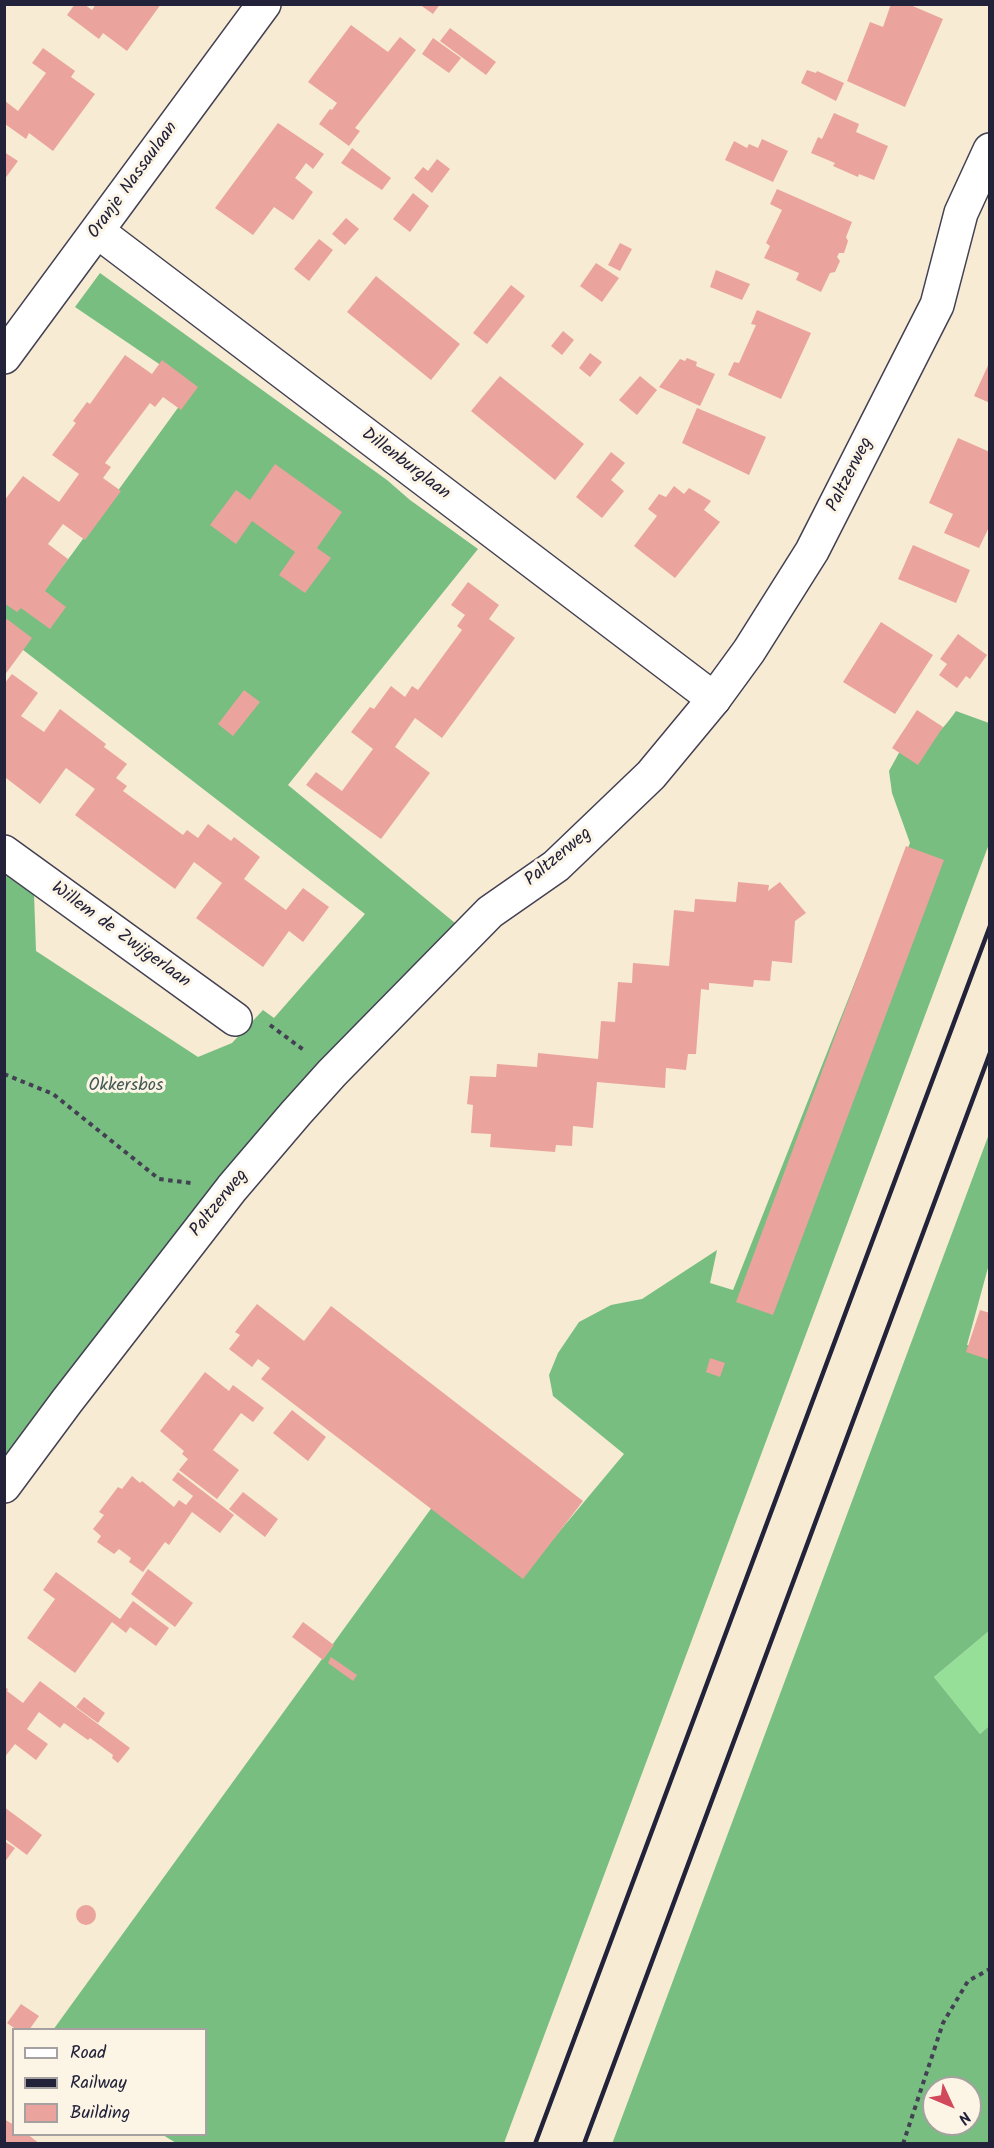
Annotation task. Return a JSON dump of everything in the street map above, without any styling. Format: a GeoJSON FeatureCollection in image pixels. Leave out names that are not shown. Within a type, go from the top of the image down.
{"type":"FeatureCollection","features":[{"type":"Feature","properties":{"kind":"street","name":"Oranje Nassaulaan"},"geometry":{"type":"LineString","coordinates":[[4,357],[264,4]]}},
{"type":"Feature","properties":{"kind":"street","name":"Paltzerweg"},"geometry":{"type":"LineString","coordinates":[[4,1486],[232,1188],[332,1073],[490,912],[556,866],[651,775],[714,699],[749,651],[812,551],[937,305],[962,213],[990,150]]}},
{"type":"Feature","properties":{"kind":"street","name":"Dillenburglaan"},"geometry":{"type":"LineString","coordinates":[[97,231],[714,699]]}},
{"type":"Feature","properties":{"kind":"street","name":"Willem de Zwijgerlaan"},"geometry":{"type":"LineString","coordinates":[[4,852],[235,1019]]}},
{"type":"Feature","properties":{"kind":"path"},"geometry":{"type":"LineString","coordinates":[[235,1019],[244,1006],[332,1073]]}},
{"type":"Feature","properties":{"kind":"path"},"geometry":{"type":"LineString","coordinates":[[4,1074],[53,1094],[159,1179],[232,1188]]}},
{"type":"Feature","properties":{"kind":"path"},"geometry":{"type":"LineString","coordinates":[[903,2144],[943,2023],[968,1981],[990,1969]]}},
{"type":"Feature","properties":{"kind":"green space","name":"Okkersbos"},"geometry":{"type":"Polygon","coordinates":[[[100,273],[387,480],[410,500],[478,549],[288,785],[455,923],[328,1060],[5,1468],[5,871],[34,893],[36,951],[198,1057],[232,1043],[263,1010],[274,1018],[365,914],[5,636],[5,586],[32,606],[193,387],[75,307],[100,273]]]}},
{"type":"Feature","properties":{"kind":"green space"},"geometry":{"type":"Polygon","coordinates":[[[956,711],[989,723],[989,844],[504,2143],[176,2143],[165,2136],[207,2136],[207,2028],[54,2028],[438,1499],[529,1568],[624,1454],[553,1396],[549,1375],[558,1353],[579,1322],[611,1305],[642,1299],[717,1250],[710,1283],[733,1290],[910,843],[892,793],[889,771],[900,751],[932,737],[944,727],[956,711]]]}},
{"type":"Feature","properties":{"kind":"green space"},"geometry":{"type":"Polygon","coordinates":[[[989,1134],[989,1264],[967,1345],[989,1350],[989,1631],[934,1677],[980,1734],[989,1726],[989,2143],[612,2144],[989,1134]]]}},
{"type":"Feature","properties":{"kind":"green space"},"geometry":{"type":"Polygon","coordinates":[[[989,1631],[989,1726],[980,1734],[934,1677],[989,1631]]]}},
{"type":"Feature","properties":{"kind":"building"},"geometry":{"type":"Polygon","coordinates":[[[75,4],[84,4],[92,10],[96,4],[161,4],[127,51],[103,33],[99,39],[67,15],[75,4]]]}},
{"type":"Feature","properties":{"kind":"building"},"geometry":{"type":"Polygon","coordinates":[[[419,4],[440,4],[433,14],[419,4]]]}},
{"type":"Feature","properties":{"kind":"building"},"geometry":{"type":"Polygon","coordinates":[[[891,4],[908,4],[943,19],[905,107],[847,81],[870,22],[883,27],[891,4]]]}},
{"type":"Feature","properties":{"kind":"building"},"geometry":{"type":"Polygon","coordinates":[[[351,25],[388,52],[400,37],[416,50],[355,128],[360,131],[349,146],[319,124],[337,103],[308,82],[351,25]]]}},
{"type":"Feature","properties":{"kind":"building"},"geometry":{"type":"Polygon","coordinates":[[[450,28],[496,62],[486,75],[440,41],[450,28]]]}},
{"type":"Feature","properties":{"kind":"building"},"geometry":{"type":"Polygon","coordinates":[[[433,38],[461,58],[449,73],[422,54],[433,38]]]}},
{"type":"Feature","properties":{"kind":"building"},"geometry":{"type":"Polygon","coordinates":[[[43,48],[75,71],[71,77],[95,94],[53,151],[29,133],[26,139],[5,124],[5,101],[18,111],[46,73],[32,63],[43,48]]]}},
{"type":"Feature","properties":{"kind":"building"},"geometry":{"type":"Polygon","coordinates":[[[807,70],[816,73],[817,71],[844,83],[836,101],[801,83],[807,70]]]}},
{"type":"Feature","properties":{"kind":"building"},"geometry":{"type":"Polygon","coordinates":[[[834,113],[859,124],[856,132],[888,146],[874,180],[859,174],[858,177],[833,166],[835,163],[811,153],[818,137],[822,139],[834,113]]]}},
{"type":"Feature","properties":{"kind":"building"},"geometry":{"type":"Polygon","coordinates":[[[278,123],[324,154],[313,169],[306,163],[295,178],[313,192],[293,220],[274,207],[253,235],[215,208],[278,123]]]}},
{"type":"Feature","properties":{"kind":"building"},"geometry":{"type":"Polygon","coordinates":[[[762,139],[788,151],[773,182],[725,160],[734,141],[747,148],[749,144],[758,148],[762,139]]]}},
{"type":"Feature","properties":{"kind":"building"},"geometry":{"type":"Polygon","coordinates":[[[352,148],[391,178],[382,190],[341,163],[352,148]]]}},
{"type":"Feature","properties":{"kind":"building"},"geometry":{"type":"Polygon","coordinates":[[[4,152],[18,161],[4,180],[4,152]]]}},
{"type":"Feature","properties":{"kind":"building"},"geometry":{"type":"Polygon","coordinates":[[[437,159],[450,169],[432,193],[414,178],[423,167],[428,171],[437,159]]]}},
{"type":"Feature","properties":{"kind":"building"},"geometry":{"type":"Polygon","coordinates":[[[777,189],[852,222],[846,237],[848,241],[844,253],[839,253],[837,257],[840,261],[835,272],[830,273],[821,292],[796,280],[799,273],[764,258],[770,246],[766,243],[782,210],[770,204],[777,189]]]}},
{"type":"Feature","properties":{"kind":"building"},"geometry":{"type":"Polygon","coordinates":[[[413,193],[429,206],[410,232],[393,219],[413,193]]]}},
{"type":"Feature","properties":{"kind":"building"},"geometry":{"type":"Polygon","coordinates":[[[346,218],[359,229],[345,245],[332,234],[346,218]]]}},
{"type":"Feature","properties":{"kind":"building"},"geometry":{"type":"Polygon","coordinates":[[[319,239],[333,250],[309,281],[294,269],[319,239]]]}},
{"type":"Feature","properties":{"kind":"building"},"geometry":{"type":"Polygon","coordinates":[[[620,243],[632,249],[620,271],[608,265],[620,243]]]}},
{"type":"Feature","properties":{"kind":"building"},"geometry":{"type":"Polygon","coordinates":[[[596,263],[619,278],[602,302],[580,286],[596,263]]]}},
{"type":"Feature","properties":{"kind":"building"},"geometry":{"type":"Polygon","coordinates":[[[716,270],[750,284],[742,300],[710,287],[716,270]]]}},
{"type":"Feature","properties":{"kind":"building"},"geometry":{"type":"Polygon","coordinates":[[[376,276],[460,344],[431,380],[347,312],[376,276]]]}},
{"type":"Feature","properties":{"kind":"building"},"geometry":{"type":"Polygon","coordinates":[[[511,285],[525,296],[487,344],[473,333],[511,285]]]}},
{"type":"Feature","properties":{"kind":"building"},"geometry":{"type":"Polygon","coordinates":[[[757,310],[811,333],[781,399],[728,375],[734,362],[739,363],[756,325],[751,324],[757,310]]]}},
{"type":"Feature","properties":{"kind":"building"},"geometry":{"type":"Polygon","coordinates":[[[563,331],[574,340],[562,355],[551,346],[563,331]]]}},
{"type":"Feature","properties":{"kind":"building"},"geometry":{"type":"Polygon","coordinates":[[[590,353],[602,362],[590,377],[579,368],[590,353]]]}},
{"type":"Feature","properties":{"kind":"building"},"geometry":{"type":"Polygon","coordinates":[[[125,355],[152,374],[162,360],[198,387],[181,410],[163,397],[155,407],[150,403],[105,463],[111,467],[103,478],[121,491],[85,540],[63,524],[48,544],[68,559],[45,591],[66,607],[50,629],[21,608],[17,612],[4,603],[4,501],[23,476],[59,502],[79,474],[52,455],[76,423],[73,421],[87,402],[90,404],[125,355]]]}},
{"type":"Feature","properties":{"kind":"building"},"geometry":{"type":"Polygon","coordinates":[[[687,358],[697,362],[696,366],[715,374],[700,406],[659,387],[680,359],[685,361],[687,358]]]}},
{"type":"Feature","properties":{"kind":"building"},"geometry":{"type":"Polygon","coordinates":[[[990,361],[990,403],[974,396],[990,361]]]}},
{"type":"Feature","properties":{"kind":"building"},"geometry":{"type":"Polygon","coordinates":[[[500,376],[584,444],[555,480],[471,411],[500,376]]]}},
{"type":"Feature","properties":{"kind":"building"},"geometry":{"type":"Polygon","coordinates":[[[640,376],[657,390],[637,415],[619,400],[640,376]]]}},
{"type":"Feature","properties":{"kind":"building"},"geometry":{"type":"Polygon","coordinates":[[[697,408],[766,437],[749,475],[682,443],[697,408]]]}},
{"type":"Feature","properties":{"kind":"building"},"geometry":{"type":"Polygon","coordinates":[[[958,438],[990,452],[990,525],[979,548],[944,533],[953,514],[929,503],[958,438]]]}},
{"type":"Feature","properties":{"kind":"building"},"geometry":{"type":"Polygon","coordinates":[[[611,452],[625,463],[611,480],[624,491],[602,518],[576,497],[611,452]]]}},
{"type":"Feature","properties":{"kind":"building"},"geometry":{"type":"Polygon","coordinates":[[[275,464],[342,512],[317,548],[331,558],[305,593],[279,575],[295,552],[252,521],[236,544],[210,525],[236,490],[250,500],[275,464]]]}},
{"type":"Feature","properties":{"kind":"building"},"geometry":{"type":"Polygon","coordinates":[[[674,486],[684,494],[689,488],[711,501],[704,510],[720,522],[675,578],[634,546],[657,516],[648,509],[659,494],[666,497],[674,486]]]}},
{"type":"Feature","properties":{"kind":"building"},"geometry":{"type":"Polygon","coordinates":[[[913,545],[970,570],[956,603],[898,579],[913,545]]]}},
{"type":"Feature","properties":{"kind":"building"},"geometry":{"type":"Polygon","coordinates":[[[468,582],[499,605],[489,619],[515,638],[442,738],[415,718],[395,747],[430,773],[381,839],[306,785],[316,772],[342,791],[373,749],[351,732],[370,707],[374,709],[391,686],[405,697],[412,686],[418,690],[462,630],[457,626],[465,615],[451,605],[468,582]]]}},
{"type":"Feature","properties":{"kind":"building"},"geometry":{"type":"Polygon","coordinates":[[[7,619],[32,638],[4,676],[4,623],[7,619]]]}},
{"type":"Feature","properties":{"kind":"building"},"geometry":{"type":"Polygon","coordinates":[[[881,622],[933,655],[895,714],[843,682],[881,622]]]}},
{"type":"Feature","properties":{"kind":"building"},"geometry":{"type":"Polygon","coordinates":[[[958,634],[987,655],[970,679],[966,676],[957,688],[939,675],[947,664],[940,659],[958,634]]]}},
{"type":"Feature","properties":{"kind":"building"},"geometry":{"type":"Polygon","coordinates":[[[12,674],[38,693],[21,716],[44,732],[60,709],[106,744],[104,747],[127,764],[116,778],[127,786],[123,791],[183,835],[187,830],[198,838],[208,824],[231,841],[234,837],[260,857],[244,879],[286,910],[303,888],[329,907],[303,942],[289,931],[263,967],[196,918],[222,883],[194,862],[175,889],[75,815],[95,789],[66,768],[40,804],[6,778],[4,781],[4,684],[12,674]]]}},
{"type":"Feature","properties":{"kind":"building"},"geometry":{"type":"Polygon","coordinates":[[[244,690],[260,702],[233,736],[218,724],[244,690]]]}},
{"type":"Feature","properties":{"kind":"building"},"geometry":{"type":"Polygon","coordinates":[[[917,710],[943,727],[918,765],[892,748],[917,710]]]}},
{"type":"Feature","properties":{"kind":"building"},"geometry":{"type":"Polygon","coordinates":[[[906,846],[944,860],[773,1315],[736,1302],[906,846]]]}},
{"type":"Feature","properties":{"kind":"building"},"geometry":{"type":"Polygon","coordinates":[[[738,882],[769,885],[768,891],[780,882],[806,913],[795,921],[792,963],[772,961],[770,981],[754,980],[753,987],[709,983],[709,990],[701,989],[696,1054],[688,1054],[686,1070],[666,1068],[665,1088],[597,1082],[593,1128],[573,1126],[572,1146],[556,1145],[555,1152],[490,1147],[491,1134],[471,1133],[473,1105],[467,1104],[470,1076],[496,1077],[497,1064],[537,1067],[538,1053],[598,1059],[601,1021],[615,1022],[618,982],[632,983],[633,963],[669,966],[674,910],[694,912],[695,899],[736,902],[738,882]]]}},
{"type":"Feature","properties":{"kind":"building"},"geometry":{"type":"Polygon","coordinates":[[[257,1304],[304,1341],[331,1306],[583,1501],[523,1579],[261,1379],[270,1368],[258,1359],[252,1367],[229,1349],[240,1335],[235,1332],[257,1304]]]}},
{"type":"Feature","properties":{"kind":"building"},"geometry":{"type":"Polygon","coordinates":[[[980,1310],[990,1313],[990,1360],[966,1352],[980,1310]]]}},
{"type":"Feature","properties":{"kind":"building"},"geometry":{"type":"Polygon","coordinates":[[[710,1358],[725,1363],[720,1377],[706,1372],[710,1358]]]}},
{"type":"Feature","properties":{"kind":"building"},"geometry":{"type":"Polygon","coordinates":[[[205,1372],[229,1391],[233,1385],[264,1408],[253,1422],[241,1413],[213,1450],[239,1470],[217,1499],[179,1470],[188,1459],[182,1454],[184,1451],[160,1431],[205,1372]]]}},
{"type":"Feature","properties":{"kind":"building"},"geometry":{"type":"Polygon","coordinates":[[[292,1410],[326,1437],[308,1461],[273,1433],[292,1410]]]}},
{"type":"Feature","properties":{"kind":"building"},"geometry":{"type":"Polygon","coordinates":[[[178,1472],[234,1515],[220,1533],[192,1512],[169,1545],[165,1542],[143,1572],[129,1562],[131,1558],[119,1549],[114,1554],[97,1542],[101,1536],[93,1529],[104,1515],[99,1512],[118,1487],[122,1489],[132,1476],[140,1483],[142,1481],[174,1507],[179,1500],[186,1505],[193,1496],[172,1480],[178,1472]]]}},
{"type":"Feature","properties":{"kind":"building"},"geometry":{"type":"Polygon","coordinates":[[[243,1492],[278,1519],[265,1537],[229,1509],[243,1492]]]}},
{"type":"Feature","properties":{"kind":"building"},"geometry":{"type":"Polygon","coordinates":[[[148,1569],[193,1603],[175,1627],[131,1594],[148,1569]]]}},
{"type":"Feature","properties":{"kind":"building"},"geometry":{"type":"Polygon","coordinates":[[[56,1572],[120,1619],[133,1601],[169,1628],[156,1646],[130,1627],[126,1633],[112,1622],[75,1673],[27,1638],[55,1599],[43,1590],[56,1572]]]}},
{"type":"Feature","properties":{"kind":"building"},"geometry":{"type":"Polygon","coordinates":[[[303,1622],[334,1645],[323,1660],[292,1637],[303,1622]]]}},
{"type":"Feature","properties":{"kind":"building"},"geometry":{"type":"Polygon","coordinates":[[[331,1657],[357,1675],[353,1681],[328,1663],[331,1657]]]}},
{"type":"Feature","properties":{"kind":"building"},"geometry":{"type":"Polygon","coordinates":[[[40,1681],[130,1748],[118,1763],[112,1758],[113,1755],[90,1738],[88,1740],[64,1723],[60,1728],[39,1712],[27,1729],[48,1744],[36,1760],[15,1744],[4,1758],[4,1687],[23,1703],[40,1681]]]}},
{"type":"Feature","properties":{"kind":"building"},"geometry":{"type":"Polygon","coordinates":[[[84,1697],[105,1713],[98,1723],[76,1707],[84,1697]]]}},
{"type":"Feature","properties":{"kind":"building"},"geometry":{"type":"Polygon","coordinates":[[[4,1807],[42,1835],[27,1855],[4,1838],[4,1807]]]}},
{"type":"Feature","properties":{"kind":"building"},"geometry":{"type":"Polygon","coordinates":[[[4,1841],[15,1848],[4,1863],[4,1841]]]}},
{"type":"Feature","properties":{"kind":"building"},"geometry":{"type":"Polygon","coordinates":[[[82,1905],[90,1905],[96,1911],[96,1919],[90,1925],[82,1925],[76,1919],[76,1911],[82,1905]]]}},
{"type":"Feature","properties":{"kind":"building"},"geometry":{"type":"Polygon","coordinates":[[[21,2004],[39,2016],[30,2028],[14,2028],[7,2023],[21,2004]]]}},
{"type":"Feature","properties":{"kind":"building"},"geometry":{"type":"Polygon","coordinates":[[[4,2119],[12,2124],[12,2136],[30,2136],[40,2144],[4,2144],[4,2119]]]}},
{"type":"Feature","properties":{"kind":"railway"},"geometry":{"type":"LineString","coordinates":[[535,2144],[990,926]]}},
{"type":"Feature","properties":{"kind":"railway"},"geometry":{"type":"LineString","coordinates":[[584,2144],[990,1053]]}}]}
